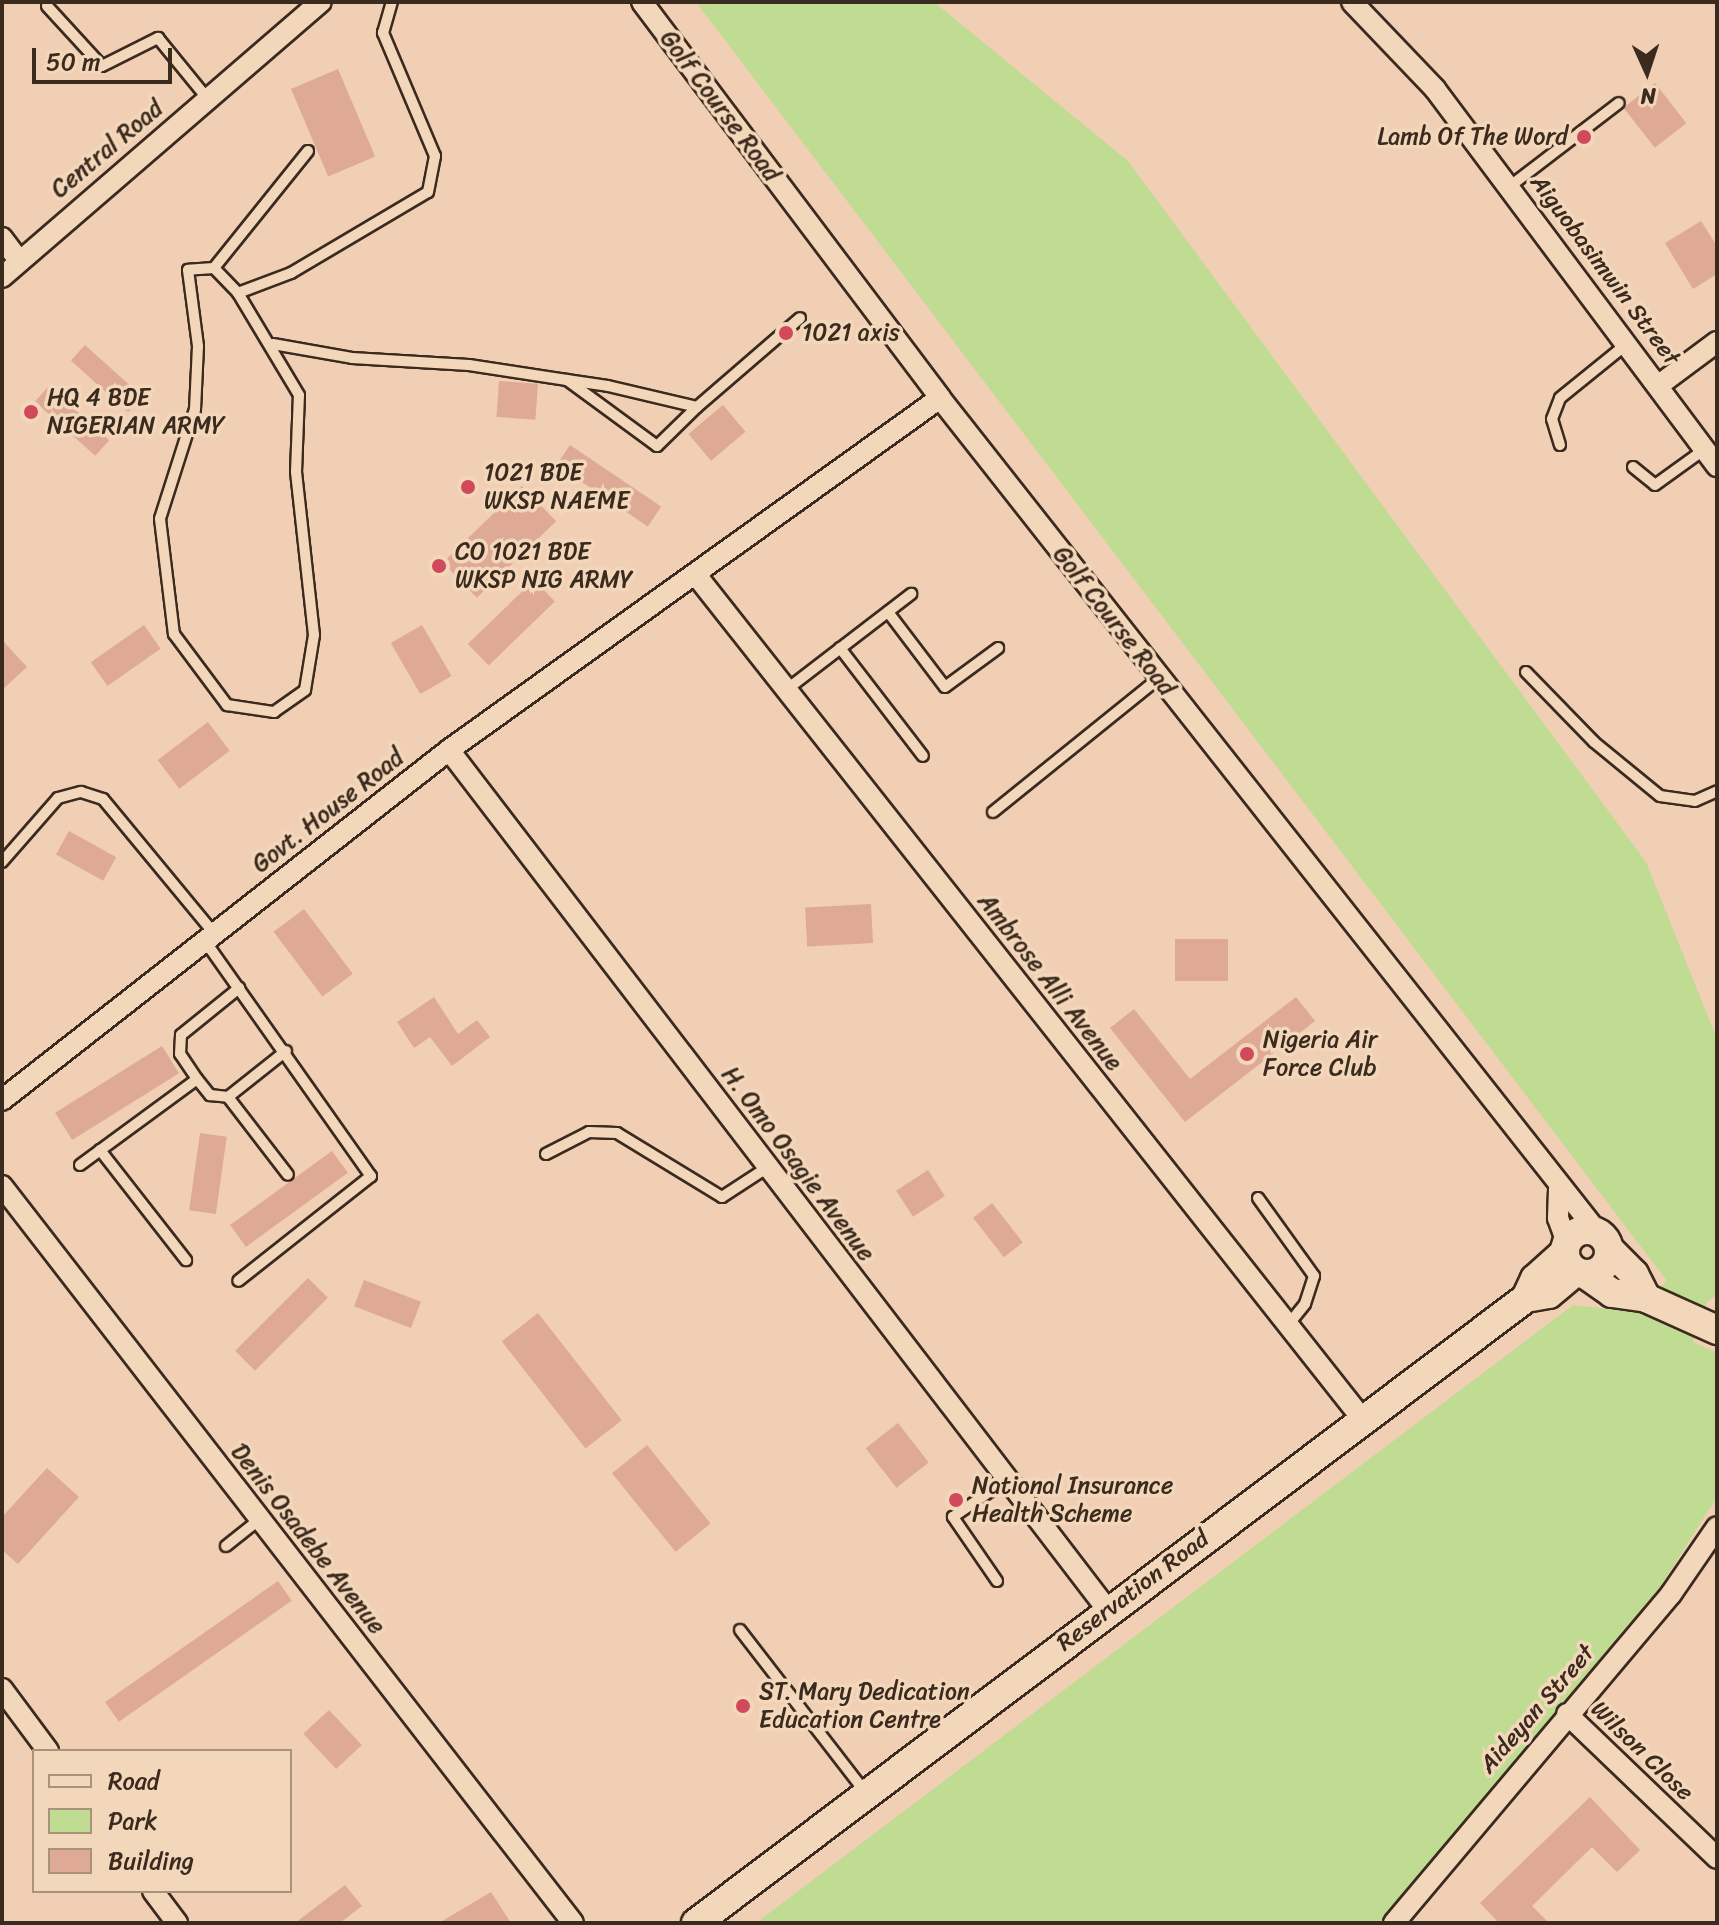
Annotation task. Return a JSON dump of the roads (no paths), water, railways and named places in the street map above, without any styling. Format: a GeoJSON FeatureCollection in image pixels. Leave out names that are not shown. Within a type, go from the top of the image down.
{"type":"FeatureCollection","features":[{"type":"Feature","properties":{"kind":"street","name":"Central Road"},"geometry":{"type":"LineString","coordinates":[[2,277],[18,259],[321,2]]}},
{"type":"Feature","properties":{"kind":"street","name":"Golf Course Road"},"geometry":{"type":"LineString","coordinates":[[642,2],[940,398],[1559,1189],[1582,1204],[1604,1241]]}},
{"type":"Feature","properties":{"kind":"street","name":"Aiguobasimwin Street"},"geometry":{"type":"LineString","coordinates":[[1352,2],[1435,89],[1628,343],[1717,466]]}},
{"type":"Feature","properties":{"kind":"street"},"geometry":{"type":"LineString","coordinates":[[2,238],[18,259]]}},
{"type":"Feature","properties":{"kind":"street"},"geometry":{"type":"LineString","coordinates":[[1659,385],[1717,342]]}},
{"type":"Feature","properties":{"kind":"street","name":"Govt. House Road"},"geometry":{"type":"LineString","coordinates":[[2,1100],[449,750],[940,398]]}},
{"type":"Feature","properties":{"kind":"street","name":"Ambrose Alli Avenue"},"geometry":{"type":"LineString","coordinates":[[696,575],[1364,1421]]}},
{"type":"Feature","properties":{"kind":"street","name":"H. Omo Osagie Avenue"},"geometry":{"type":"LineString","coordinates":[[449,750],[1107,1609]]}},
{"type":"Feature","properties":{"kind":"street","name":"Denis Osadebe Avenue"},"geometry":{"type":"LineString","coordinates":[[2,1186],[573,1923]]}},
{"type":"Feature","properties":{"kind":"street"},"geometry":{"type":"LineString","coordinates":[[1559,1189],[1558,1218],[1573,1260],[1612,1293],[1646,1298],[1717,1330]]}},
{"type":"Feature","properties":{"kind":"street"},"geometry":{"type":"LineString","coordinates":[[1573,1260],[1584,1230],[1604,1241],[1634,1274],[1646,1298]]}},
{"type":"Feature","properties":{"kind":"street"},"geometry":{"type":"LineString","coordinates":[[1573,1260],[1600,1270],[1604,1241]]}},
{"type":"Feature","properties":{"kind":"street","name":"Reservation Road"},"geometry":{"type":"LineString","coordinates":[[696,1923],[1107,1609],[1526,1298],[1549,1294],[1573,1260]]}},
{"type":"Feature","properties":{"kind":"street","name":"Aideyan Street"},"geometry":{"type":"LineString","coordinates":[[1394,1923],[1671,1594],[1717,1527]]}},
{"type":"Feature","properties":{"kind":"street"},"geometry":{"type":"LineString","coordinates":[[2,1689],[47,1749]]}},
{"type":"Feature","properties":{"kind":"street","name":"Wilson Close"},"geometry":{"type":"LineString","coordinates":[[1567,1714],[1717,1858]]}},
{"type":"Feature","properties":{"kind":"street"},"geometry":{"type":"LineString","coordinates":[[154,1893],[177,1923]]}},
{"type":"Feature","properties":{"kind":"lane"},"geometry":{"type":"LineString","coordinates":[[238,293],[291,273],[428,192],[435,156],[383,33],[392,2]]}},
{"type":"Feature","properties":{"kind":"lane"},"geometry":{"type":"LineString","coordinates":[[47,6],[102,66],[158,38],[207,98]]}},
{"type":"Feature","properties":{"kind":"lane"},"geometry":{"type":"LineString","coordinates":[[1509,187],[1619,103]]}},
{"type":"Feature","properties":{"kind":"lane"},"geometry":{"type":"LineString","coordinates":[[214,268],[238,293],[273,344],[299,395],[296,472],[314,635],[305,690],[274,712],[227,705],[174,634],[160,519],[195,409],[198,346],[188,270],[214,268],[308,151]]}},
{"type":"Feature","properties":{"kind":"lane"},"geometry":{"type":"LineString","coordinates":[[567,380],[657,446],[800,318]]}},
{"type":"Feature","properties":{"kind":"lane"},"geometry":{"type":"LineString","coordinates":[[1560,445],[1552,419],[1560,398],[1628,343]]}},
{"type":"Feature","properties":{"kind":"lane"},"geometry":{"type":"LineString","coordinates":[[273,344],[567,380],[697,407]]}},
{"type":"Feature","properties":{"kind":"lane"},"geometry":{"type":"LineString","coordinates":[[1633,467],[1648,485],[1655,485],[1705,449]]}},
{"type":"Feature","properties":{"kind":"lane"},"geometry":{"type":"LineString","coordinates":[[786,690],[911,594]]}},
{"type":"Feature","properties":{"kind":"lane"},"geometry":{"type":"LineString","coordinates":[[888,612],[945,687],[998,648]]}},
{"type":"Feature","properties":{"kind":"lane"},"geometry":{"type":"LineString","coordinates":[[840,648],[923,756]]}},
{"type":"Feature","properties":{"kind":"lane"},"geometry":{"type":"LineString","coordinates":[[1526,672],[1594,742],[1660,796],[1695,801],[1717,791]]}},
{"type":"Feature","properties":{"kind":"lane"},"geometry":{"type":"LineString","coordinates":[[993,812],[1159,678]]}},
{"type":"Feature","properties":{"kind":"lane"},"geometry":{"type":"LineString","coordinates":[[2,862],[58,798],[81,792],[103,799],[210,937],[239,988],[371,1176],[238,1281]]}},
{"type":"Feature","properties":{"kind":"lane"},"geometry":{"type":"LineString","coordinates":[[239,988],[181,1035],[180,1054],[197,1079],[210,1095],[228,1097],[286,1051]]}},
{"type":"Feature","properties":{"kind":"lane"},"geometry":{"type":"LineString","coordinates":[[80,1165],[197,1079]]}},
{"type":"Feature","properties":{"kind":"lane"},"geometry":{"type":"LineString","coordinates":[[228,1097],[288,1175]]}},
{"type":"Feature","properties":{"kind":"lane"},"geometry":{"type":"LineString","coordinates":[[546,1154],[589,1132],[617,1133],[722,1197],[768,1167]]}},
{"type":"Feature","properties":{"kind":"lane"},"geometry":{"type":"LineString","coordinates":[[100,1150],[186,1260]]}},
{"type":"Feature","properties":{"kind":"lane"},"geometry":{"type":"LineString","coordinates":[[1258,1198],[1314,1276],[1305,1304],[1288,1325]]}},
{"type":"Feature","properties":{"kind":"lane"},"geometry":{"type":"LineString","coordinates":[[997,1581],[953,1517],[1008,1479]]}},
{"type":"Feature","properties":{"kind":"lane"},"geometry":{"type":"LineString","coordinates":[[226,1546],[260,1519]]}},
{"type":"Feature","properties":{"kind":"lane"},"geometry":{"type":"LineString","coordinates":[[740,1630],[866,1793]]}},
{"type":"Feature","properties":{"kind":"place","name":"Lamb Of The Word"},"geometry":{"type":"Point","coordinates":[1584,137]}},
{"type":"Feature","properties":{"kind":"place","name":"1021 axis"},"geometry":{"type":"Point","coordinates":[786,333]}},
{"type":"Feature","properties":{"kind":"place","name":"HQ 4 BDE NIGERIAN ARMY"},"geometry":{"type":"Point","coordinates":[31,412]}},
{"type":"Feature","properties":{"kind":"place","name":"1021 BDE WKSP NAEME"},"geometry":{"type":"Point","coordinates":[468,487]}},
{"type":"Feature","properties":{"kind":"place","name":"CO 1021 BDE WKSP NIG ARMY"},"geometry":{"type":"Point","coordinates":[439,566]}},
{"type":"Feature","properties":{"kind":"place","name":"Nigeria Air Force Club"},"geometry":{"type":"Point","coordinates":[1247,1054]}},
{"type":"Feature","properties":{"kind":"place","name":"National Insurance Health Scheme"},"geometry":{"type":"Point","coordinates":[956,1500]}},
{"type":"Feature","properties":{"kind":"place","name":"ST. Mary Dedication Education Centre"},"geometry":{"type":"Point","coordinates":[743,1706]}}]}
